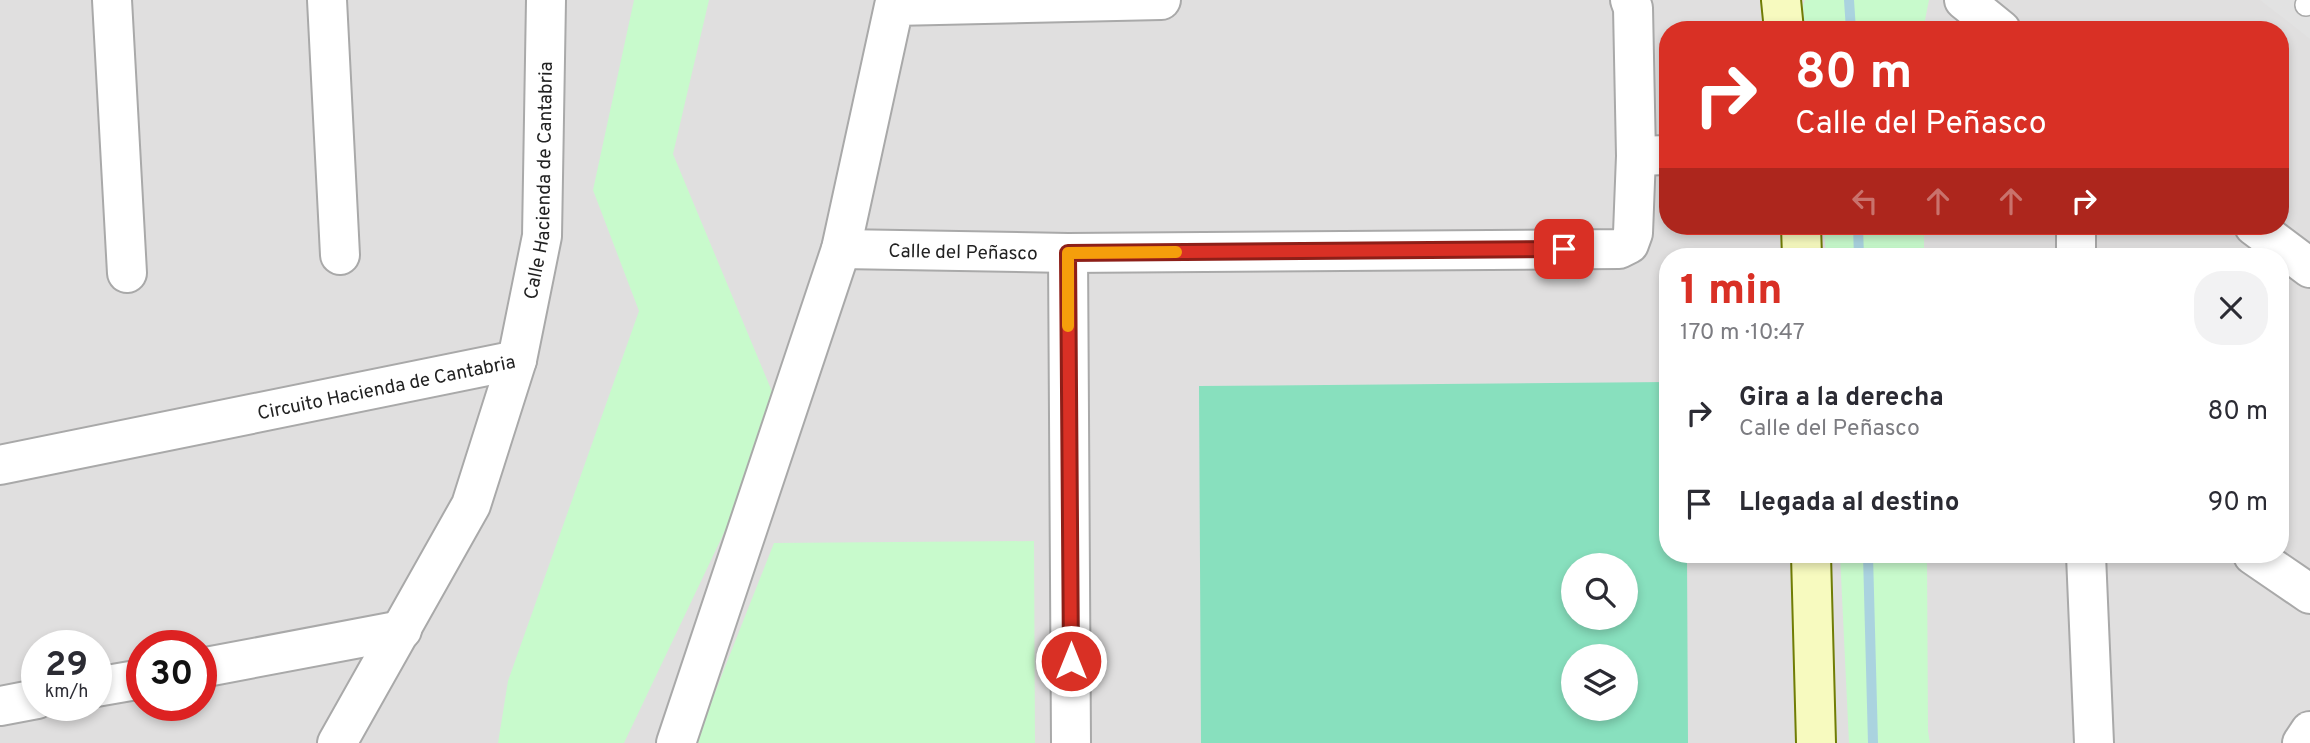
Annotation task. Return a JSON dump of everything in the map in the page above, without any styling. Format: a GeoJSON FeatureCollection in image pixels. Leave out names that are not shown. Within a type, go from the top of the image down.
{"type":"FeatureCollection","features":[{"type":"Feature","properties":{"kind":"street"},"geometry":{"type":"LineString","coordinates":[[112,0],[127,272]]}},
{"type":"Feature","properties":{"kind":"street"},"geometry":{"type":"LineString","coordinates":[[327,0],[340,255]]}},
{"type":"Feature","properties":{"kind":"street","name":"Calle Hacienda de Cantabria"},"geometry":{"type":"LineString","coordinates":[[517,360],[542,236],[547,0]]}},
{"type":"Feature","properties":{"kind":"street"},"geometry":{"type":"LineString","coordinates":[[676,743],[841,249],[894,6],[1161,0]]}},
{"type":"Feature","properties":{"kind":"street"},"geometry":{"type":"LineString","coordinates":[[1630,0],[1651,84],[1652,155]]}},
{"type":"Feature","properties":{"kind":"street"},"geometry":{"type":"LineString","coordinates":[[1781,0],[1783,21]]}},
{"type":"Feature","properties":{"kind":"street"},"geometry":{"type":"LineString","coordinates":[[1964,0],[1990,21]]}},
{"type":"Feature","properties":{"kind":"street","name":"Calle del Peñasco"},"geometry":{"type":"LineString","coordinates":[[841,249],[1068,253],[1619,249],[1629,244],[1633,233],[1652,155]]}},
{"type":"Feature","properties":{"kind":"street"},"geometry":{"type":"LineString","coordinates":[[2266,235],[2283,248]]}},
{"type":"Feature","properties":{"kind":"street"},"geometry":{"type":"LineString","coordinates":[[2289,252],[2310,268]]}},
{"type":"Feature","properties":{"kind":"street"},"geometry":{"type":"LineString","coordinates":[[1068,253],[1071,743]]}},
{"type":"Feature","properties":{"kind":"street","name":"Circuito Hacienda de Cantabria"},"geometry":{"type":"LineString","coordinates":[[0,465],[517,360],[471,505],[337,743]]}},
{"type":"Feature","properties":{"kind":"street"},"geometry":{"type":"LineString","coordinates":[[1811,563],[1815,743]]}},
{"type":"Feature","properties":{"kind":"street"},"geometry":{"type":"LineString","coordinates":[[2086,563],[2094,743]]}},
{"type":"Feature","properties":{"kind":"street"},"geometry":{"type":"LineString","coordinates":[[2265,563],[2310,594]]}},
{"type":"Feature","properties":{"kind":"street"},"geometry":{"type":"LineString","coordinates":[[217,665],[401,630]]}},
{"type":"Feature","properties":{"kind":"street"},"geometry":{"type":"LineString","coordinates":[[0,706],[21,702]]}},
{"type":"Feature","properties":{"kind":"street"},"geometry":{"type":"LineString","coordinates":[[2302,743],[2310,731]]}},
{"type":"Feature","properties":{"kind":"shaded area"},"geometry":{"type":"Polygon","coordinates":[[[0,0],[2310,0],[2310,743],[0,743],[0,0]]]}},
{"type":"Feature","properties":{"kind":"shaded area"},"geometry":{"type":"Polygon","coordinates":[[[2260,0],[2310,0],[2310,39],[2260,0]]]}},
{"type":"Feature","properties":{"kind":"green space"},"geometry":{"type":"Polygon","coordinates":[[[634,0],[709,0],[673,154],[781,413],[624,743],[498,743],[508,681],[639,311],[593,190],[634,0]]]}},
{"type":"Feature","properties":{"kind":"green space"},"geometry":{"type":"Polygon","coordinates":[[[1805,0],[1929,0],[1925,21],[1804,21],[1805,0]]]}},
{"type":"Feature","properties":{"kind":"green space"},"geometry":{"type":"Polygon","coordinates":[[[1825,235],[1924,235],[1924,248],[1825,248],[1825,235]]]}},
{"type":"Feature","properties":{"kind":"green space"},"geometry":{"type":"Polygon","coordinates":[[[1659,382],[1659,563],[1687,563],[1688,743],[1201,743],[1199,386],[1659,382]]]}},
{"type":"Feature","properties":{"kind":"green space"},"geometry":{"type":"Polygon","coordinates":[[[1034,541],[1035,743],[695,743],[774,543],[1034,541]]]}},
{"type":"Feature","properties":{"kind":"green space"},"geometry":{"type":"Polygon","coordinates":[[[1840,563],[1927,563],[1930,743],[1849,743],[1840,563]]]}},
{"type":"Feature","properties":{"kind":"waterway"},"geometry":{"type":"LineString","coordinates":[[1849,0],[1850,21]]}},
{"type":"Feature","properties":{"kind":"waterway"},"geometry":{"type":"LineString","coordinates":[[1858,235],[1859,248]]}},
{"type":"Feature","properties":{"kind":"waterway"},"geometry":{"type":"LineString","coordinates":[[1868,563],[1873,743]]}},
{"type":"Feature","properties":{"kind":"slow traffic"},"geometry":{"type":"LineString","coordinates":[[1068,326],[1068,253],[1176,252]]}},
{"type":"Feature","properties":{"kind":"route"},"geometry":{"type":"LineString","coordinates":[[1071,661],[1068,253],[1564,249]]}}]}
